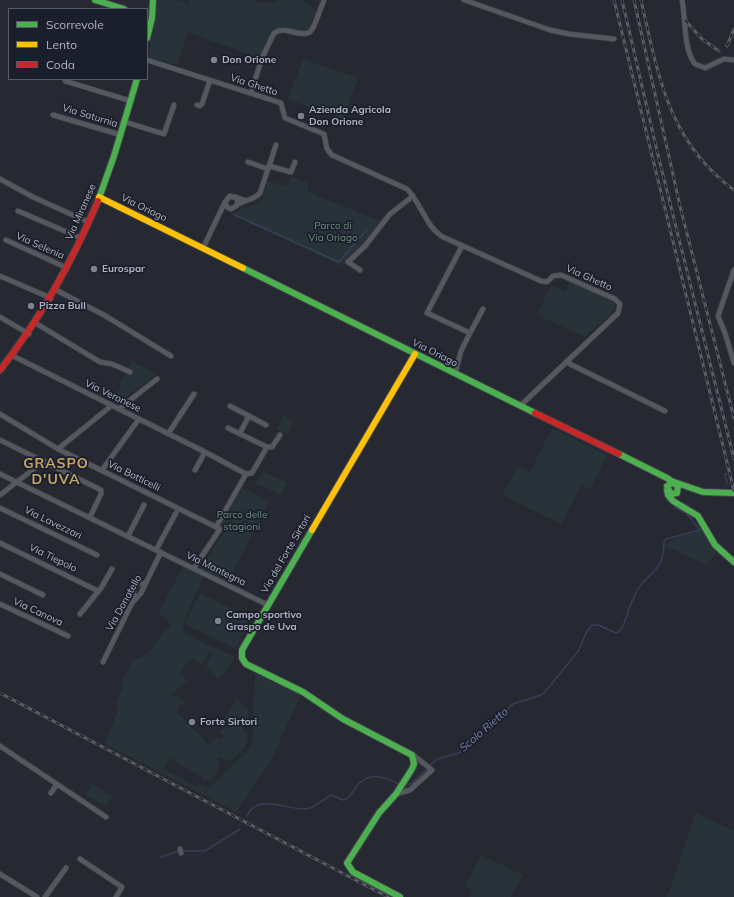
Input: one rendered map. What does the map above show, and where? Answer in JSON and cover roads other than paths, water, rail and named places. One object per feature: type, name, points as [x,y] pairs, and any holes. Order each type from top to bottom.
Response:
[{"type":"street","points":[[95,0],[121,8]]},
{"type":"street","points":[[251,93],[262,58],[274,33],[283,29],[300,33],[310,32],[314,26],[324,0]]},
{"type":"street","points":[[464,0],[550,30],[569,34],[614,39]]},
{"type":"street","points":[[682,0],[689,48],[692,60],[695,64],[705,68],[724,59],[734,60]]},
{"type":"street","points":[[148,28],[152,3]]},
{"type":"street","name":"Via Ghetto","points":[[148,60],[281,103],[285,118],[324,134],[327,149],[332,155],[401,186],[413,196],[435,231],[443,237],[541,281],[547,282],[553,276],[561,275],[615,299],[620,304],[618,313],[520,406]]},
{"type":"street","name":"Via Miranese","points":[[1,367],[13,356],[37,324],[67,268],[99,197],[121,135],[137,80]]},
{"type":"street","points":[[197,105],[200,106],[202,104],[210,80]]},
{"type":"street","points":[[65,81],[131,101]]},
{"type":"street","points":[[125,122],[164,134],[174,105]]},
{"type":"street","name":"Via Saturnia","points":[[53,114],[121,135]]},
{"type":"street","points":[[218,217],[224,210],[237,205],[244,200],[259,195],[276,146]]},
{"type":"street","points":[[248,162],[291,172],[295,162]]},
{"type":"street","points":[[0,179],[32,196],[88,222]]},
{"type":"street","points":[[202,248],[225,202],[230,196],[244,200]]},
{"type":"street","points":[[360,270],[348,262],[365,246],[390,214],[413,196]]},
{"type":"street","name":"Via Oriago","points":[[99,197],[686,488],[710,493],[733,493]]},
{"type":"street","points":[[236,197],[237,205]]},
{"type":"street","points":[[225,202],[227,207],[231,208]]},
{"type":"street","points":[[18,211],[81,238]]},
{"type":"street","name":"Via Selenia","points":[[6,240],[67,268]]},
{"type":"street","points":[[462,246],[427,313],[470,334]]},
{"type":"street","points":[[734,270],[718,316],[734,363]]},
{"type":"street","points":[[0,276],[51,298]]},
{"type":"street","points":[[56,290],[104,315],[171,356]]},
{"type":"street","points":[[455,374],[461,351],[483,309]]},
{"type":"street","points":[[0,317],[29,334]]},
{"type":"street","points":[[37,324],[100,362],[112,364],[130,372]]},
{"type":"street","name":"Via del Forte Sirtori","points":[[396,794],[410,790],[429,768],[410,753],[343,719],[303,692],[245,663],[242,658],[242,650],[415,354]]},
{"type":"street","name":"Via Veronese","points":[[13,356],[246,474]]},
{"type":"street","points":[[566,362],[665,411]]},
{"type":"street","points":[[119,409],[157,378]]},
{"type":"street","points":[[168,434],[194,394]]},
{"type":"street","points":[[58,450],[111,406]]},
{"type":"street","points":[[230,406],[266,425]]},
{"type":"street","name":"Via Botticelli","points":[[0,414],[58,450],[102,470],[216,527]]},
{"type":"street","points":[[240,433],[249,416]]},
{"type":"street","points":[[102,470],[139,419]]},
{"type":"street","points":[[228,428],[266,447],[272,447],[280,435]]},
{"type":"street","points":[[0,440],[101,490],[101,494],[90,517]]},
{"type":"street","points":[[194,568],[220,529],[216,527],[246,474],[252,472],[266,447]]},
{"type":"street","points":[[195,470],[205,452]]},
{"type":"street","points":[[0,495],[44,461]]},
{"type":"street","name":"Via Mantegna","points":[[0,474],[268,604]]},
{"type":"street","name":"Via Oriago","points":[[659,475],[671,494],[686,488]]},
{"type":"street","points":[[681,504],[678,498],[678,490],[675,482],[667,488],[668,498],[681,504],[704,522],[715,545],[734,562]]},
{"type":"street","points":[[128,536],[144,505]]},
{"type":"street","name":"Via Lavezzari","points":[[0,508],[97,555]]},
{"type":"street","points":[[159,551],[176,512]]},
{"type":"street","name":"Via Tiepolo","points":[[0,542],[98,590]]},
{"type":"street","name":"Via Donatello","points":[[103,662],[132,603],[145,584],[159,551]]},
{"type":"street","points":[[80,614],[112,569]]},
{"type":"street","points":[[0,574],[43,595]]},
{"type":"street","points":[[136,598],[133,593],[134,588],[139,583],[145,584]]},
{"type":"street","name":"Via Canova","points":[[0,604],[68,636]]},
{"type":"street","points":[[0,746],[106,817]]},
{"type":"street","name":"Via del Forte Sirtori","points":[[400,897],[353,872],[347,863],[349,857],[379,813],[396,794],[414,764],[410,753]]},
{"type":"street","points":[[51,793],[57,784]]},
{"type":"street","points":[[80,859],[122,887],[116,897]]},
{"type":"street","points":[[45,897],[66,868]]},
{"type":"street","points":[[0,874],[37,897]]},
{"type":"waterway","points":[[235,215],[339,262],[367,229]]},
{"type":"waterway","name":"Scolo Rietto","points":[[727,474],[725,474],[727,483]]},
{"type":"waterway","name":"Scolo Rietto","points":[[407,784],[411,784],[437,759],[459,753],[513,704],[541,695],[545,692],[579,650],[586,633],[592,625],[598,625],[616,633],[620,631],[640,586],[658,567],[661,561],[664,542],[666,539],[700,530],[686,513],[674,507]]},
{"type":"waterway","name":"Scolo Rietto","points":[[247,816],[252,808],[259,805],[276,804],[303,809],[313,807],[331,795],[343,800],[349,797],[356,787],[366,778],[376,776],[382,777],[399,784]]},
{"type":"waterway","name":"Scolo Rietto","points":[[182,851],[205,851],[240,829]]},
{"type":"waterway","name":"Scolo Rietto","points":[[161,857],[179,851]]},
{"type":"railway","points":[[614,0],[734,491]]},
{"type":"railway","points":[[622,0],[658,155],[734,459]]},
{"type":"railway","points":[[634,0],[680,206],[734,418]]},
{"type":"railway","points":[[641,0],[660,80],[669,105],[680,128],[694,150],[712,171],[734,190]]},
{"type":"railway","points":[[685,20],[702,39],[719,51]]},
{"type":"railway","points":[[727,46],[734,29]]},
{"type":"railway","points":[[0,693],[388,897]]},
{"type":"place","name":"Don Orione","points":[[214,60]]},
{"type":"place","name":"Azienda Agricola Don Orione","points":[[301,116]]},
{"type":"place","name":"Eurospar","points":[[94,269]]},
{"type":"place","name":"Pizza Bull","points":[[31,306]]},
{"type":"place","name":"Campo sportivo Graspo de Uva","points":[[218,621]]},
{"type":"place","name":"Forte Sirtori","points":[[192,722]]},
{"type":"district","name":"GRASPO D'UVA","points":[[56,472]]},
{"type":"park label","name":"Parco di Via Oriago","points":[[333,232]]},
{"type":"park label","name":"Parco delle stagioni","points":[[242,520]]}]
